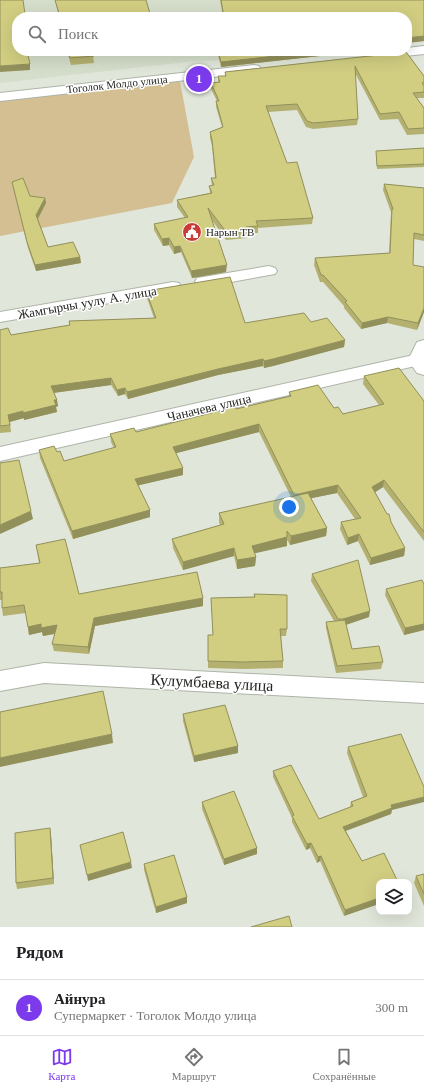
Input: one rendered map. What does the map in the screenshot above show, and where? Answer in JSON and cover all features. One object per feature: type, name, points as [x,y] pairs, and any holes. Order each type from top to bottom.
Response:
[{"type":"street","points":[[412,51],[424,50]]},
{"type":"street","points":[[361,57],[370,56]]},
{"type":"street","name":"Тоголок Молдо улица","points":[[0,97],[267,68]]},
{"type":"street","name":"Жамгырчы уулу А. улица","points":[[0,317],[269,271]]},
{"type":"street","name":"Чаначева улица","points":[[0,454],[422,358]]},
{"type":"street","name":"Кулумбаева улица","points":[[0,681],[44,673],[424,693]]},
{"type":"shaded area","points":[[0,0],[364,0],[379,12],[12,12],[12,56],[293,56],[196,61],[0,83]]},
{"type":"shaded area","points":[[180,81],[194,157],[172,203],[0,236],[0,101]]},
{"type":"building","points":[[0,0],[23,0],[25,12],[12,12],[12,56],[28,56],[30,64],[0,66]]},
{"type":"building","points":[[55,0],[146,0],[150,12],[59,12]]},
{"type":"building","points":[[221,0],[424,0],[424,36],[412,37],[412,12],[223,12]]},
{"type":"building","points":[[69,56],[94,56],[70,58]]},
{"type":"building","points":[[219,56],[276,56],[221,62]]},
{"type":"building","points":[[370,56],[409,56],[424,76],[424,82],[422,83],[424,86],[424,92],[413,93],[424,108],[424,128],[408,129],[399,112],[380,114],[355,66],[358,119],[313,123],[307,121],[297,104],[266,106],[287,163],[297,162],[313,218],[256,221],[258,226],[246,227],[247,232],[227,233],[208,208],[227,265],[191,271],[180,246],[174,247],[169,238],[162,239],[154,224],[188,217],[177,200],[212,193],[209,186],[214,185],[211,178],[216,178],[210,132],[223,127],[216,101],[219,101],[211,83],[220,82],[218,76],[226,76],[225,72]]},
{"type":"building","points":[[424,148],[424,164],[377,166],[376,151]]},
{"type":"building","points":[[23,178],[30,196],[45,198],[36,215],[48,247],[73,242],[80,257],[35,265],[27,242],[12,182]]},
{"type":"building","points":[[384,184],[424,188],[424,235],[414,233],[413,265],[424,267],[424,308],[418,323],[388,317],[362,323],[345,302],[347,301],[323,275],[321,275],[315,258],[390,253],[393,209]]},
{"type":"building","points":[[230,277],[245,323],[304,313],[311,322],[327,318],[345,340],[273,359],[264,361],[263,359],[218,369],[127,392],[125,388],[117,390],[111,378],[51,386],[57,400],[54,400],[56,405],[8,415],[10,425],[0,426],[0,330],[8,328],[11,335],[70,325],[69,321],[156,318],[146,291]]},
{"type":"building","points":[[399,368],[424,401],[424,532],[384,480],[372,487],[387,514],[389,514],[391,522],[405,548],[371,558],[359,534],[348,538],[341,522],[361,518],[338,485],[294,495],[259,424],[173,447],[183,468],[135,479],[150,510],[72,531],[39,450],[54,446],[57,452],[60,451],[64,461],[116,447],[110,434],[134,428],[136,432],[235,407],[236,409],[291,396],[289,392],[318,385],[334,408],[338,407],[343,414],[384,404],[364,376]]},
{"type":"building","points":[[19,460],[31,511],[0,525],[0,463]]},
{"type":"building","points":[[308,493],[327,528],[291,536],[287,531],[287,537],[252,546],[256,557],[237,560],[234,548],[183,562],[172,539],[224,524],[219,513]]},
{"type":"building","points":[[65,539],[79,594],[197,572],[203,598],[94,618],[88,647],[52,644],[57,625],[41,628],[41,624],[28,627],[24,605],[2,608],[0,568],[40,563],[36,545]]},
{"type":"building","points":[[358,560],[370,611],[343,619],[338,619],[312,574]]},
{"type":"building","points":[[422,580],[424,584],[424,624],[405,628],[386,589]]},
{"type":"building","points":[[254,594],[287,595],[287,629],[280,629],[283,661],[208,661],[208,635],[213,635],[211,598],[255,597]]},
{"type":"building","points":[[345,620],[352,649],[379,646],[383,662],[337,666],[326,622]]},
{"type":"building","points":[[103,691],[112,734],[0,758],[0,712]]},
{"type":"building","points":[[225,705],[238,746],[194,756],[183,714]]},
{"type":"building","points":[[401,734],[424,787],[424,797],[391,805],[392,808],[343,827],[362,861],[384,853],[397,879],[376,879],[376,899],[345,910],[321,856],[318,857],[311,843],[307,844],[292,816],[294,815],[273,771],[291,765],[319,819],[353,806],[351,802],[367,796],[348,747]]},
{"type":"building","points":[[234,791],[257,848],[224,859],[202,802]]},
{"type":"building","points":[[50,828],[53,878],[16,883],[15,833]]},
{"type":"building","points":[[123,832],[131,862],[87,875],[80,845]]},
{"type":"building","points":[[174,855],[187,897],[156,907],[144,864]]},
{"type":"building","points":[[424,874],[424,894],[416,876]]},
{"type":"building","points":[[289,916],[292,927],[251,927]]},
{"type":"place","name":"Айнура","points":[[199,79]]},
{"type":"place","name":"Нарын ТВ","points":[[192,232]]}]
